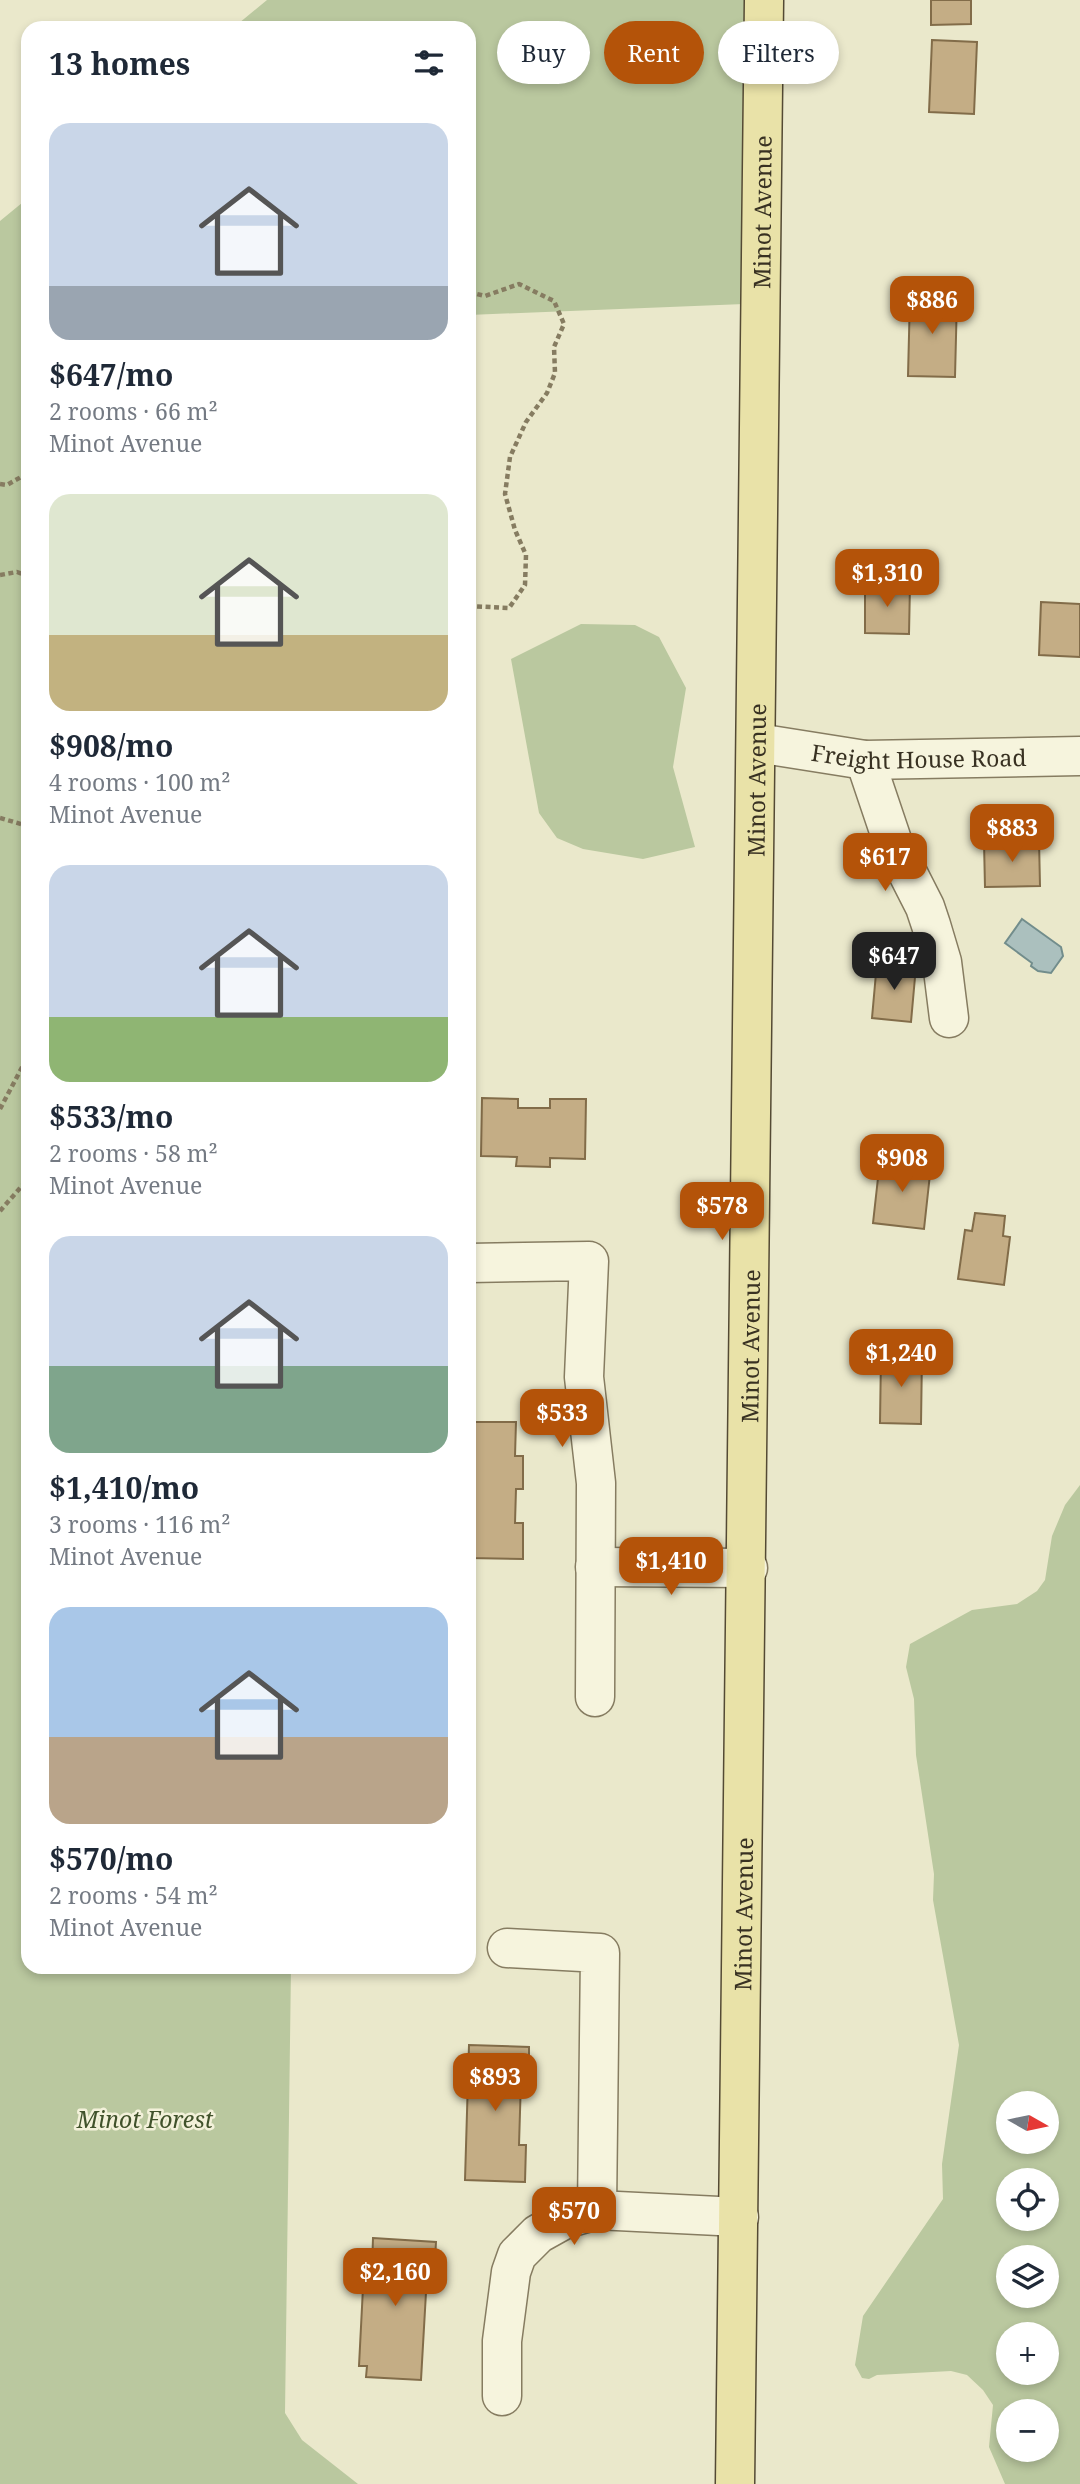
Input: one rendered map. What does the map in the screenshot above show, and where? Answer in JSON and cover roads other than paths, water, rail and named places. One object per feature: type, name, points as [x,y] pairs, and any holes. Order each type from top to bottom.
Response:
[{"type":"main road","name":"Minot Avenue","points":[[735,2484],[748,1569],[764,0]]},
{"type":"street","name":"Freight House Road","points":[[757,743],[865,760],[1080,755]]},
{"type":"street","points":[[865,760],[894,846],[925,907],[931,925],[942,962],[949,1018]]},
{"type":"street","points":[[476,1263],[589,1261],[584,1377],[596,1483],[595,1697]]},
{"type":"street","points":[[595,1567],[748,1569]]},
{"type":"street","points":[[507,1948],[600,1953],[597,2210]]},
{"type":"street","points":[[502,2396],[502,2341],[511,2272],[517,2255],[526,2244],[550,2225],[597,2210],[739,2217]]},
{"type":"park label","name":"Minot Forest","points":[[145,2119]]}]
